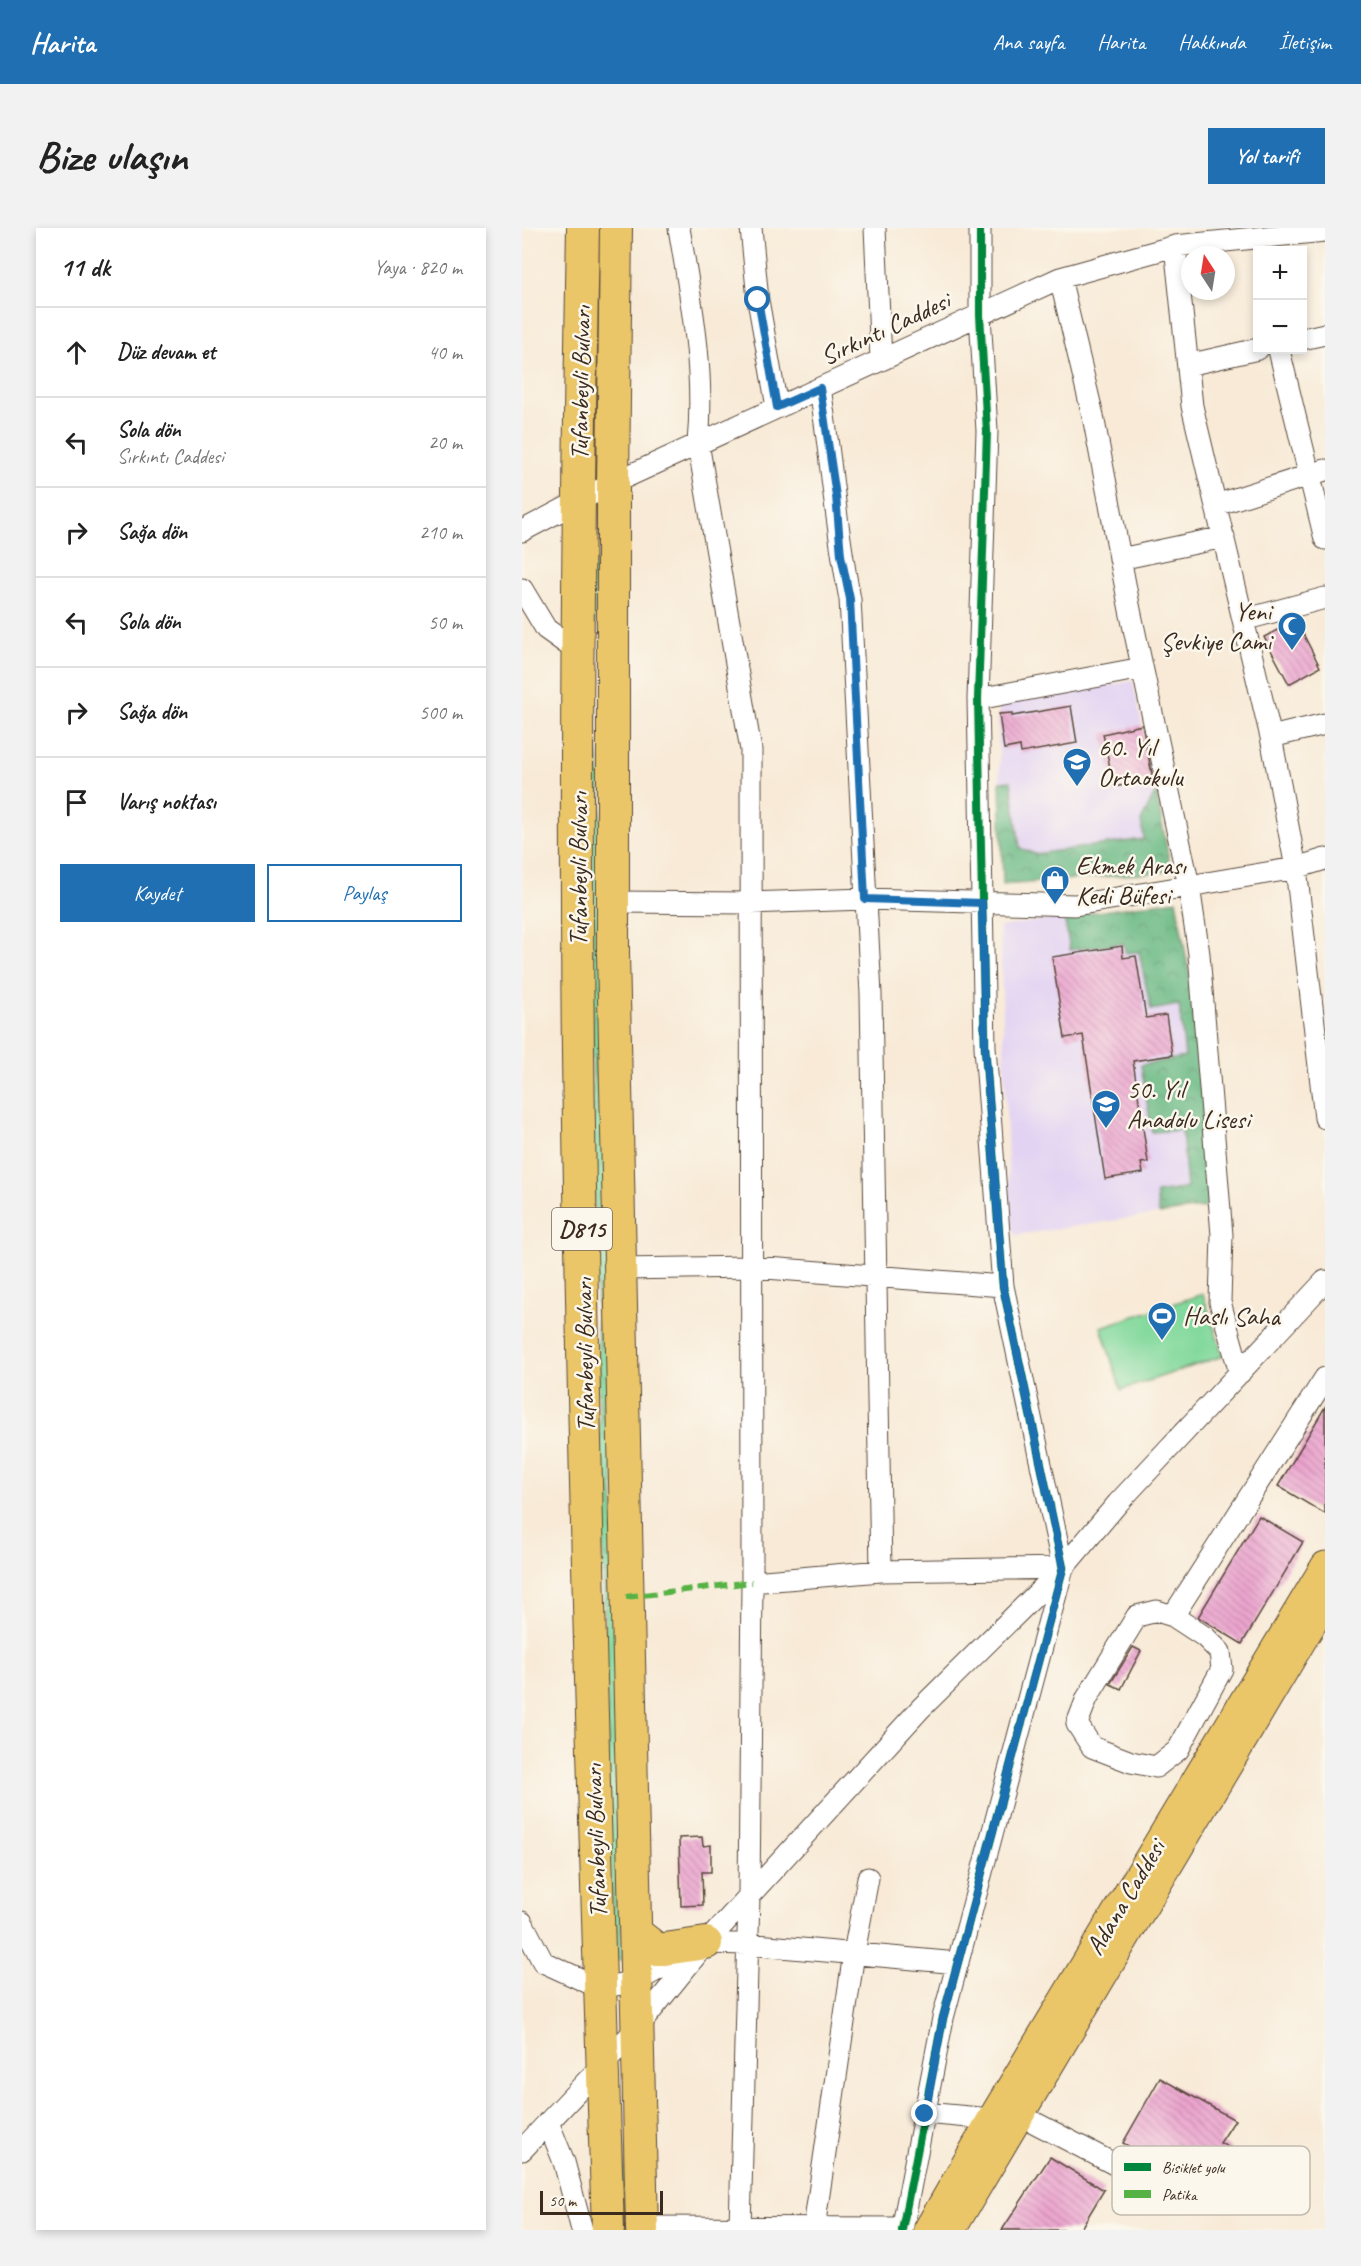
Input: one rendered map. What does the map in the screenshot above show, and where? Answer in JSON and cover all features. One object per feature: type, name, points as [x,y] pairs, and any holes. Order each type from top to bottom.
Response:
[{"type":"highway","name":"Tufanbeyli Bulvarı","points":[[583,228],[577,651],[579,1098],[589,1621],[608,2230]]},
{"type":"highway","name":"Tufanbeyli Bulvarı","points":[[616,228],[613,483],[613,902],[619,1269],[642,2229]]},
{"type":"highway","points":[[636,1933],[658,1950],[706,1943]]},
{"type":"main road","name":"Adana Caddesi","points":[[910,2229],[991,2119],[1325,1565]]},
{"type":"main road","points":[[952,2230],[1325,1603]]},
{"type":"street","points":[[679,228],[698,341],[702,401],[698,443],[751,750],[752,1582],[749,1896],[740,2228]]},
{"type":"street","points":[[752,228],[758,300],[777,407]]},
{"type":"street","points":[[875,228],[881,360]]},
{"type":"street","points":[[642,2229],[910,2229],[925,2114],[943,2018],[1063,1568],[1003,1286],[985,1047],[978,699],[987,431],[980,315],[980,228]]},
{"type":"street","name":"Sırkıntı Caddesi","points":[[522,531],[578,499],[1060,278],[1175,246],[1324,230]]},
{"type":"street","points":[[1175,246],[1192,406],[1271,737],[1296,868],[1325,1118]]},
{"type":"street","points":[[1060,278],[1093,416],[1142,668],[1190,886],[1222,1235],[1220,1302],[1240,1373]]},
{"type":"street","points":[[1307,338],[1325,334]]},
{"type":"street","points":[[1188,365],[1253,350]]},
{"type":"street","points":[[1280,354],[1318,472],[1325,539]]},
{"type":"street","points":[[820,388],[836,496],[841,555],[850,599],[870,994],[881,1570]]},
{"type":"street","points":[[1216,505],[1318,472]]},
{"type":"street","points":[[1120,559],[1224,537]]},
{"type":"street","points":[[522,589],[546,629],[577,651]]},
{"type":"street","points":[[1243,620],[1325,598]]},
{"type":"street","points":[[978,699],[1142,668]]},
{"type":"street","points":[[1271,737],[1325,724]]},
{"type":"street","points":[[613,902],[751,903],[865,899],[1074,905],[1296,868],[1325,859]]},
{"type":"street","points":[[619,1269],[753,1267],[1003,1286]]},
{"type":"street","points":[[522,2150],[638,2027],[706,1943],[921,1708],[1063,1568],[1118,1503],[1325,1281]]},
{"type":"street","points":[[1173,1616],[1325,1378]]},
{"type":"street","points":[[752,1582],[881,1570],[1063,1568]]},
{"type":"street","points":[[1156,1611],[1173,1616],[1205,1637],[1220,1652],[1222,1669],[1178,1750],[1156,1767],[1131,1762],[1092,1747],[1077,1724],[1088,1698],[1137,1616],[1156,1611]]},
{"type":"street","points":[[814,2228],[854,1953],[868,1878]]},
{"type":"street","points":[[522,1922],[543,1962],[600,1989],[637,1981],[706,1943],[746,1944],[958,1963]]},
{"type":"street","points":[[925,2114],[991,2119],[1020,2115],[1112,2163]]},
{"type":"street","points":[[549,2122],[564,2162],[582,2230]]},
{"type":"shaded area","name":"60. Yıl Ortaokulu","points":[[1133,681],[1171,871],[1003,885],[998,717],[1001,701]]},
{"type":"shaded area","name":"50. Yıl Anadolu Lisesi","points":[[1176,900],[1213,1206],[1015,1235],[1010,1223],[1000,927]]},
{"type":"green space","points":[[596,228],[606,228],[599,461],[592,461]]},
{"type":"green space","points":[[590,533],[596,533],[595,735],[600,777],[622,1960],[613,1959],[593,1144]]},
{"type":"green space","points":[[1011,781],[1020,848],[1035,854],[1144,839],[1141,821],[1156,791],[1171,871],[1003,885],[1000,782]]},
{"type":"green space","points":[[1176,900],[1194,1001],[1213,1206],[1159,1214],[1156,1193],[1187,1188],[1182,1130],[1152,1132],[1141,1065],[1185,1057],[1179,1005],[1151,1010],[1139,952],[1126,953],[1123,943],[1070,950],[1064,917]]},
{"type":"green space","name":"Haslı Saha","points":[[1203,1294],[1223,1356],[1121,1390],[1101,1327]]},
{"type":"green space","points":[[615,2097],[622,2097],[627,2230],[624,2230]]},
{"type":"building","name":"Yeni Şevkiye Cami","points":[[1296,620],[1320,667],[1289,684],[1264,637]]},
{"type":"building","points":[[1071,706],[1077,743],[1021,753],[1020,746],[1004,749],[999,714],[1012,713],[1012,716]]},
{"type":"building","points":[[1142,725],[1153,779],[1114,787],[1103,734]]},
{"type":"building","points":[[1122,946],[1123,958],[1136,956],[1146,1018],[1166,1015],[1172,1055],[1133,1061],[1148,1162],[1141,1163],[1143,1173],[1105,1179],[1083,1035],[1065,1038],[1052,957]]},
{"type":"building","points":[[1325,1407],[1325,1514],[1278,1486]]},
{"type":"building","points":[[1259,1516],[1303,1542],[1242,1644],[1198,1617]]},
{"type":"building","points":[[1133,1647],[1141,1651],[1121,1689],[1110,1684]]},
{"type":"building","points":[[702,1837],[703,1846],[711,1845],[711,1872],[702,1872],[703,1905],[681,1906],[679,1838]]},
{"type":"building","points":[[1160,2078],[1235,2120],[1220,2143],[1226,2146],[1128,2146],[1123,2143]]},
{"type":"building","points":[[1050,2157],[1104,2190],[1080,2230],[1002,2230]]},
{"type":"marked path","points":[[626,1597],[752,1582]]},
{"type":"cycle path","points":[[902,2230],[943,2018],[1063,1568],[1003,1286],[985,1047],[978,699],[987,431],[980,315],[980,228]]},
{"type":"place","name":"Yeni Şevkiye Cami","points":[[1292,652]]},
{"type":"place","name":"60. Yıl Ortaokulu","points":[[1077,788]]},
{"type":"place","name":"Ekmek Arası Kedi Büfesi","points":[[1055,906]]},
{"type":"place","name":"50. Yıl Anadolu Lisesi","points":[[1106,1130]]},
{"type":"place","name":"Haslı Saha","points":[[1162,1342]]},
{"type":"route","points":[[758,300],[777,407],[820,388],[836,496],[841,555],[850,599],[865,899],[982,903],[985,1047],[1003,1286],[1063,1568],[943,2018],[925,2114]]}]
